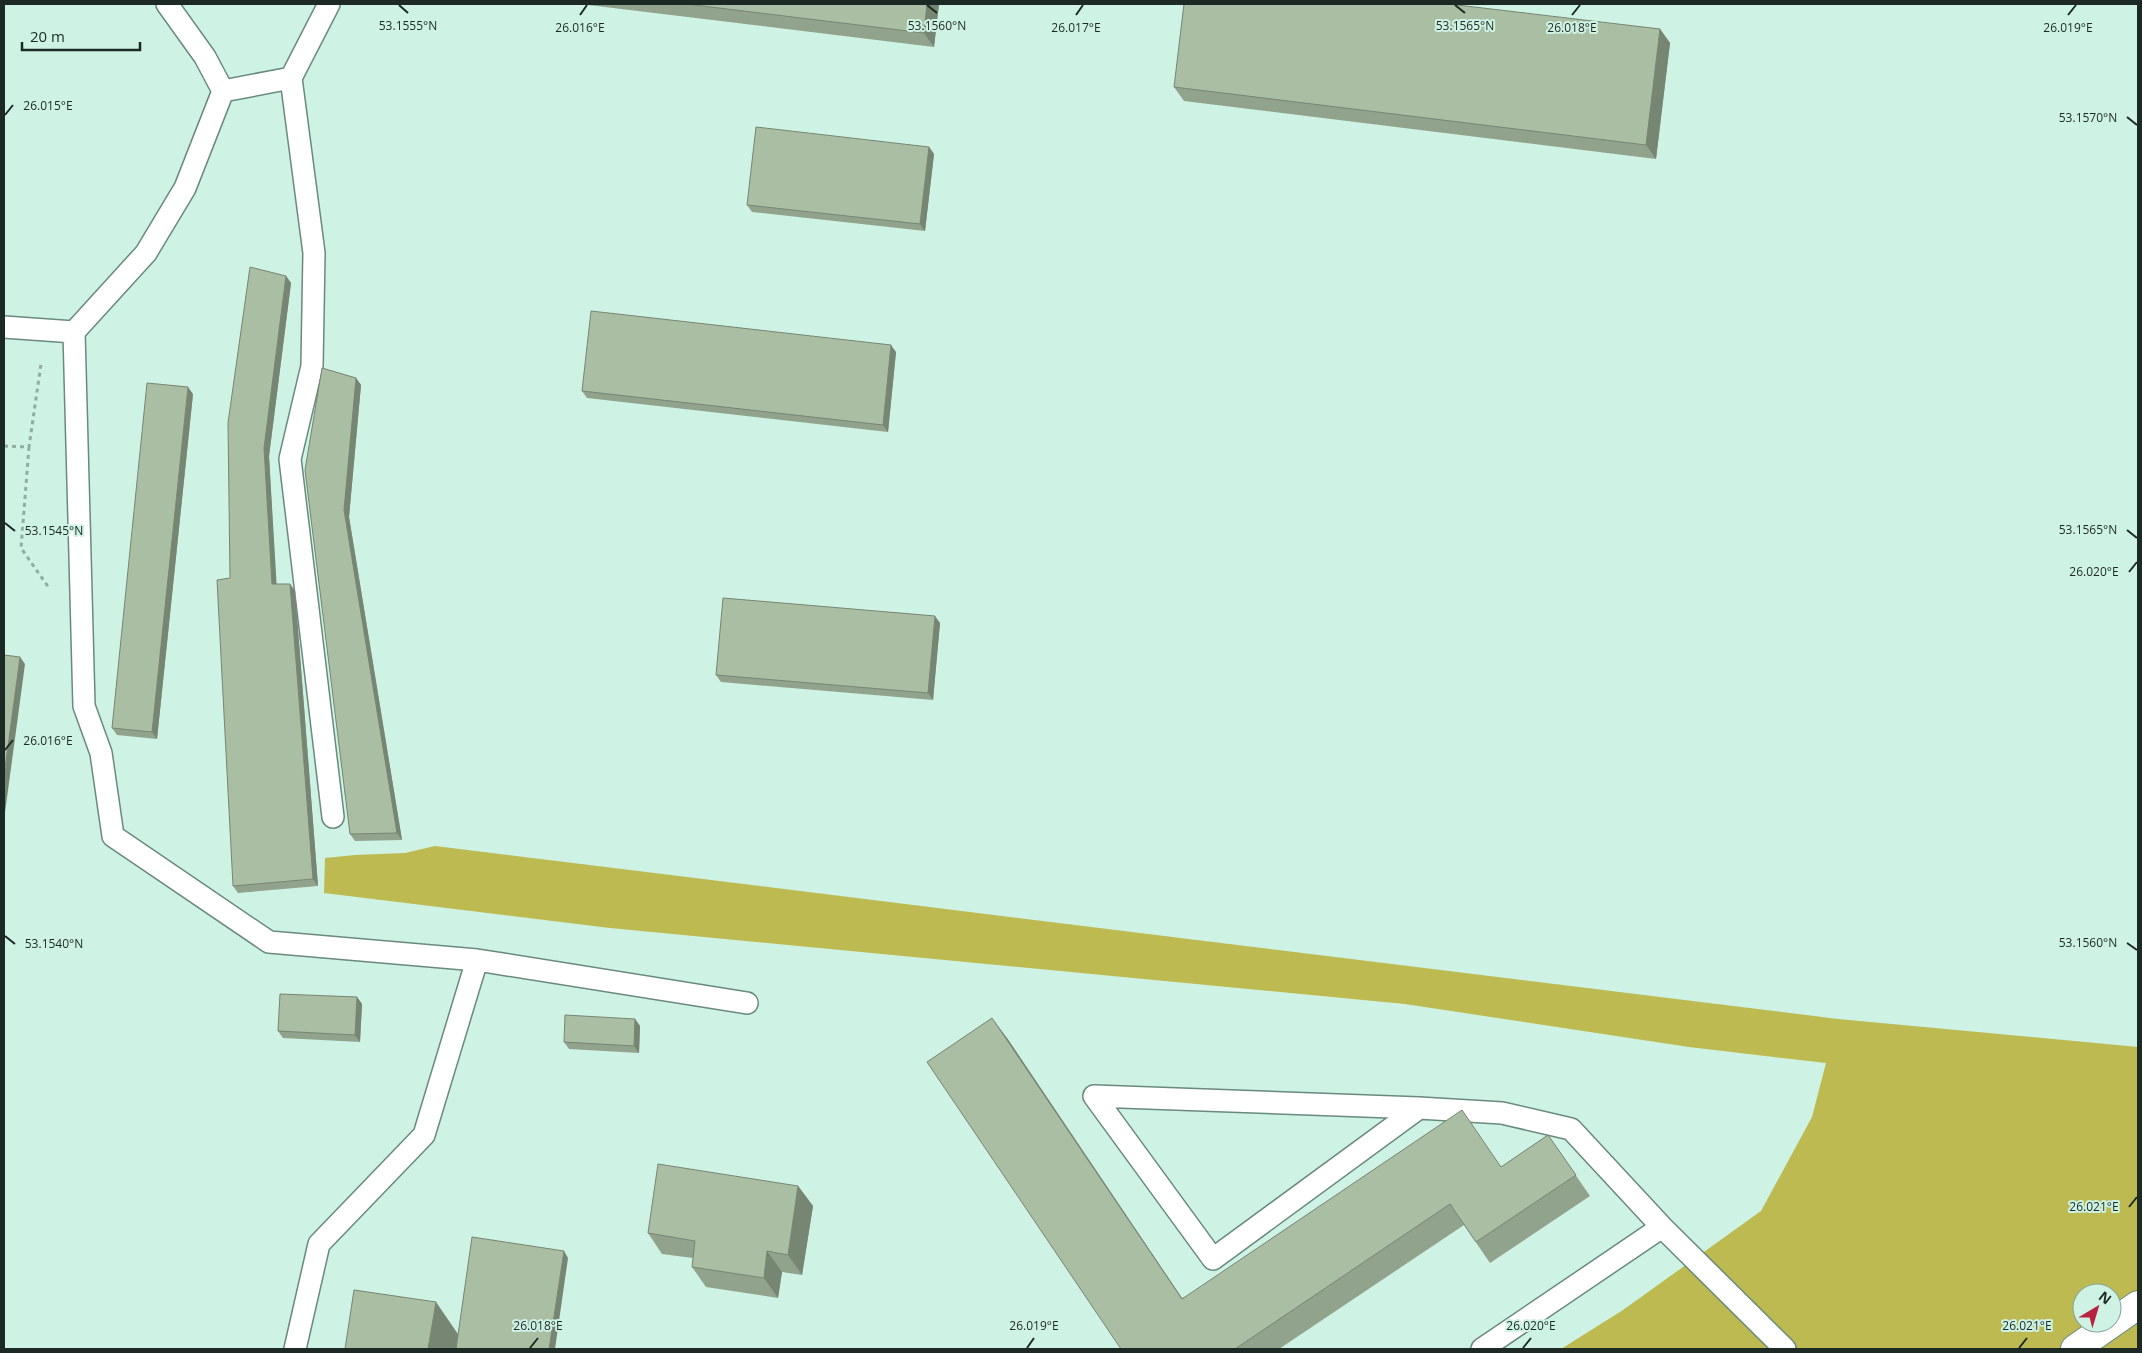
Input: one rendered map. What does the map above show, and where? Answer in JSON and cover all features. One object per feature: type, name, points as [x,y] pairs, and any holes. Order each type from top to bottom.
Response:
[{"type":"main road","points":[[2075,1349],[2138,1305]]},
{"type":"lane","points":[[168,4],[205,56],[223,91],[186,188],[146,253],[74,332],[84,706],[101,753],[114,836],[269,942],[477,960],[747,1003]]},
{"type":"lane","points":[[329,4],[291,78],[314,253],[312,366],[290,459],[332,817]]},
{"type":"lane","points":[[223,91],[291,78]]},
{"type":"lane","points":[[4,327],[74,332]]},
{"type":"lane","points":[[295,1349],[319,1244],[424,1135],[477,960]]},
{"type":"lane","points":[[1419,1108],[1213,1259],[1094,1096],[1419,1108],[1502,1113],[1571,1129],[1662,1227],[1785,1349]]},
{"type":"lane","points":[[1482,1349],[1662,1227]]},
{"type":"path","points":[[21,548],[29,448],[42,357]]},
{"type":"path","points":[[4,446],[29,448]]},
{"type":"shaded area","points":[[435,846],[1838,1019],[2138,1047],[2138,1349],[1561,1349],[1623,1310],[1761,1211],[1812,1117],[1826,1063],[1689,1047],[1405,1004],[610,928],[324,893],[325,858],[405,853]]},
{"type":"building","points":[[686,4],[927,4],[924,33]]},
{"type":"building","points":[[1184,4],[1449,4],[1660,29],[1646,145],[1174,87]]},
{"type":"building","points":[[756,127],[929,147],[920,224],[747,205]]},
{"type":"building","points":[[250,267],[286,276],[264,448],[272,584],[290,584],[313,879],[233,886],[217,580],[230,578],[228,423]]},
{"type":"building","points":[[591,311],[891,345],[883,425],[582,391]]},
{"type":"building","points":[[322,368],[356,378],[344,510],[397,833],[350,834],[305,470]]},
{"type":"building","points":[[147,383],[188,387],[152,732],[112,728]]},
{"type":"building","points":[[723,598],[935,616],[928,693],[716,675]]},
{"type":"building","points":[[4,655],[20,657],[4,776]]},
{"type":"building","points":[[280,994],[357,997],[355,1035],[278,1031]]},
{"type":"building","points":[[565,1015],[635,1019],[634,1046],[564,1042]]},
{"type":"building","points":[[992,1018],[1182,1299],[1462,1110],[1501,1167],[1548,1135],[1576,1175],[1476,1242],[1450,1204],[1235,1349],[1121,1349],[927,1062]]},
{"type":"building","points":[[658,1164],[798,1186],[788,1255],[767,1251],[764,1278],[692,1267],[695,1241],[648,1233]]},
{"type":"building","points":[[472,1237],[564,1251],[549,1349],[456,1349]]},
{"type":"building","points":[[354,1290],[436,1302],[428,1349],[345,1349]]}]
